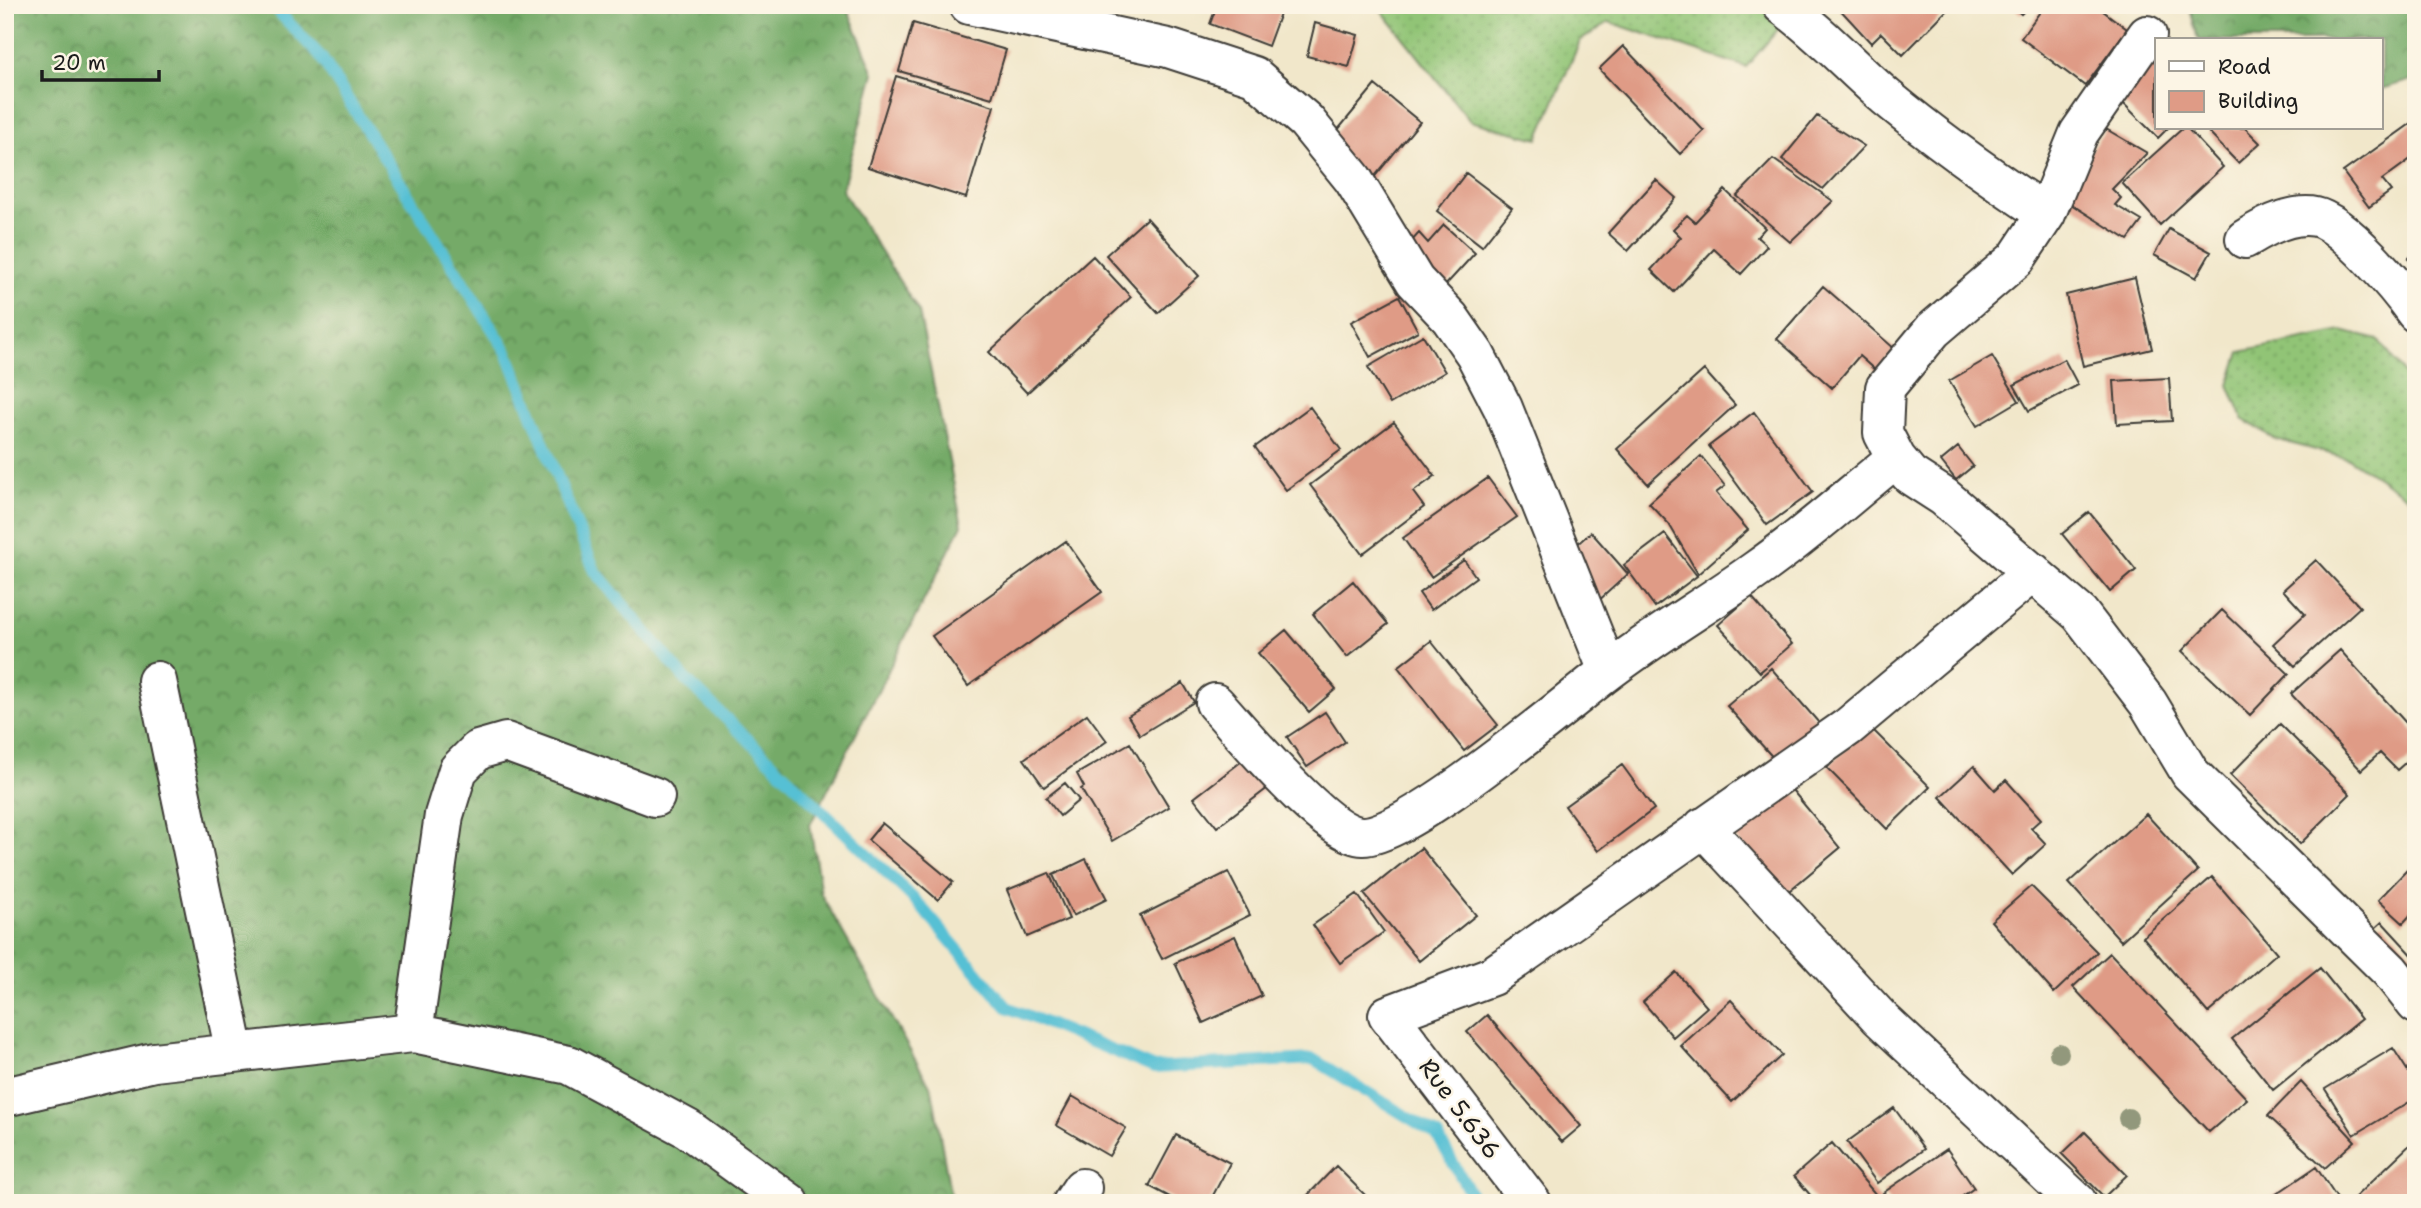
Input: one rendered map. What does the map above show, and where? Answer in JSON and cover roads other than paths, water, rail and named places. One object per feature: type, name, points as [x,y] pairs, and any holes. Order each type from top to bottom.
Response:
[{"type":"street","points":[[969,5],[1168,48],[1254,76],[1306,121],[1353,179],[1415,281],[1450,318],[1475,354],[1503,408],[1608,671]]},
{"type":"street","points":[[1782,5],[1806,22],[1884,94],[1960,157],[2046,214]]},
{"type":"street","points":[[2147,35],[2079,133],[2046,214],[2016,259],[1933,330],[1885,388],[1883,433],[1896,458],[1910,475],[1944,497],[2080,614],[2148,703],[2190,773],[2390,971],[2416,1004]]},
{"type":"street","points":[[2245,239],[2266,226],[2302,217],[2317,217],[2339,229],[2416,313]]},
{"type":"street","points":[[1215,703],[1307,801],[1337,826],[1362,836],[1400,825],[1545,723],[1608,671],[1759,568],[1896,458]]},
{"type":"street","points":[[2033,572],[1848,727],[1703,827],[1881,1018],[2077,1202]]},
{"type":"street","points":[[157,681],[235,1054]]},
{"type":"street","points":[[412,1033],[444,815],[458,770],[478,750],[506,742],[655,797]]},
{"type":"street","name":"Rue 5.636","points":[[1532,1203],[1388,1014],[1492,976],[1703,827]]},
{"type":"street","points":[[5,1097],[154,1062],[412,1033],[569,1065],[688,1129],[790,1203]]},
{"type":"waterway","points":[[272,5],[321,57],[507,352],[595,571],[686,680],[917,902],[1007,1007],[1154,1068],[1313,1059],[1437,1135],[1476,1203]]}]
